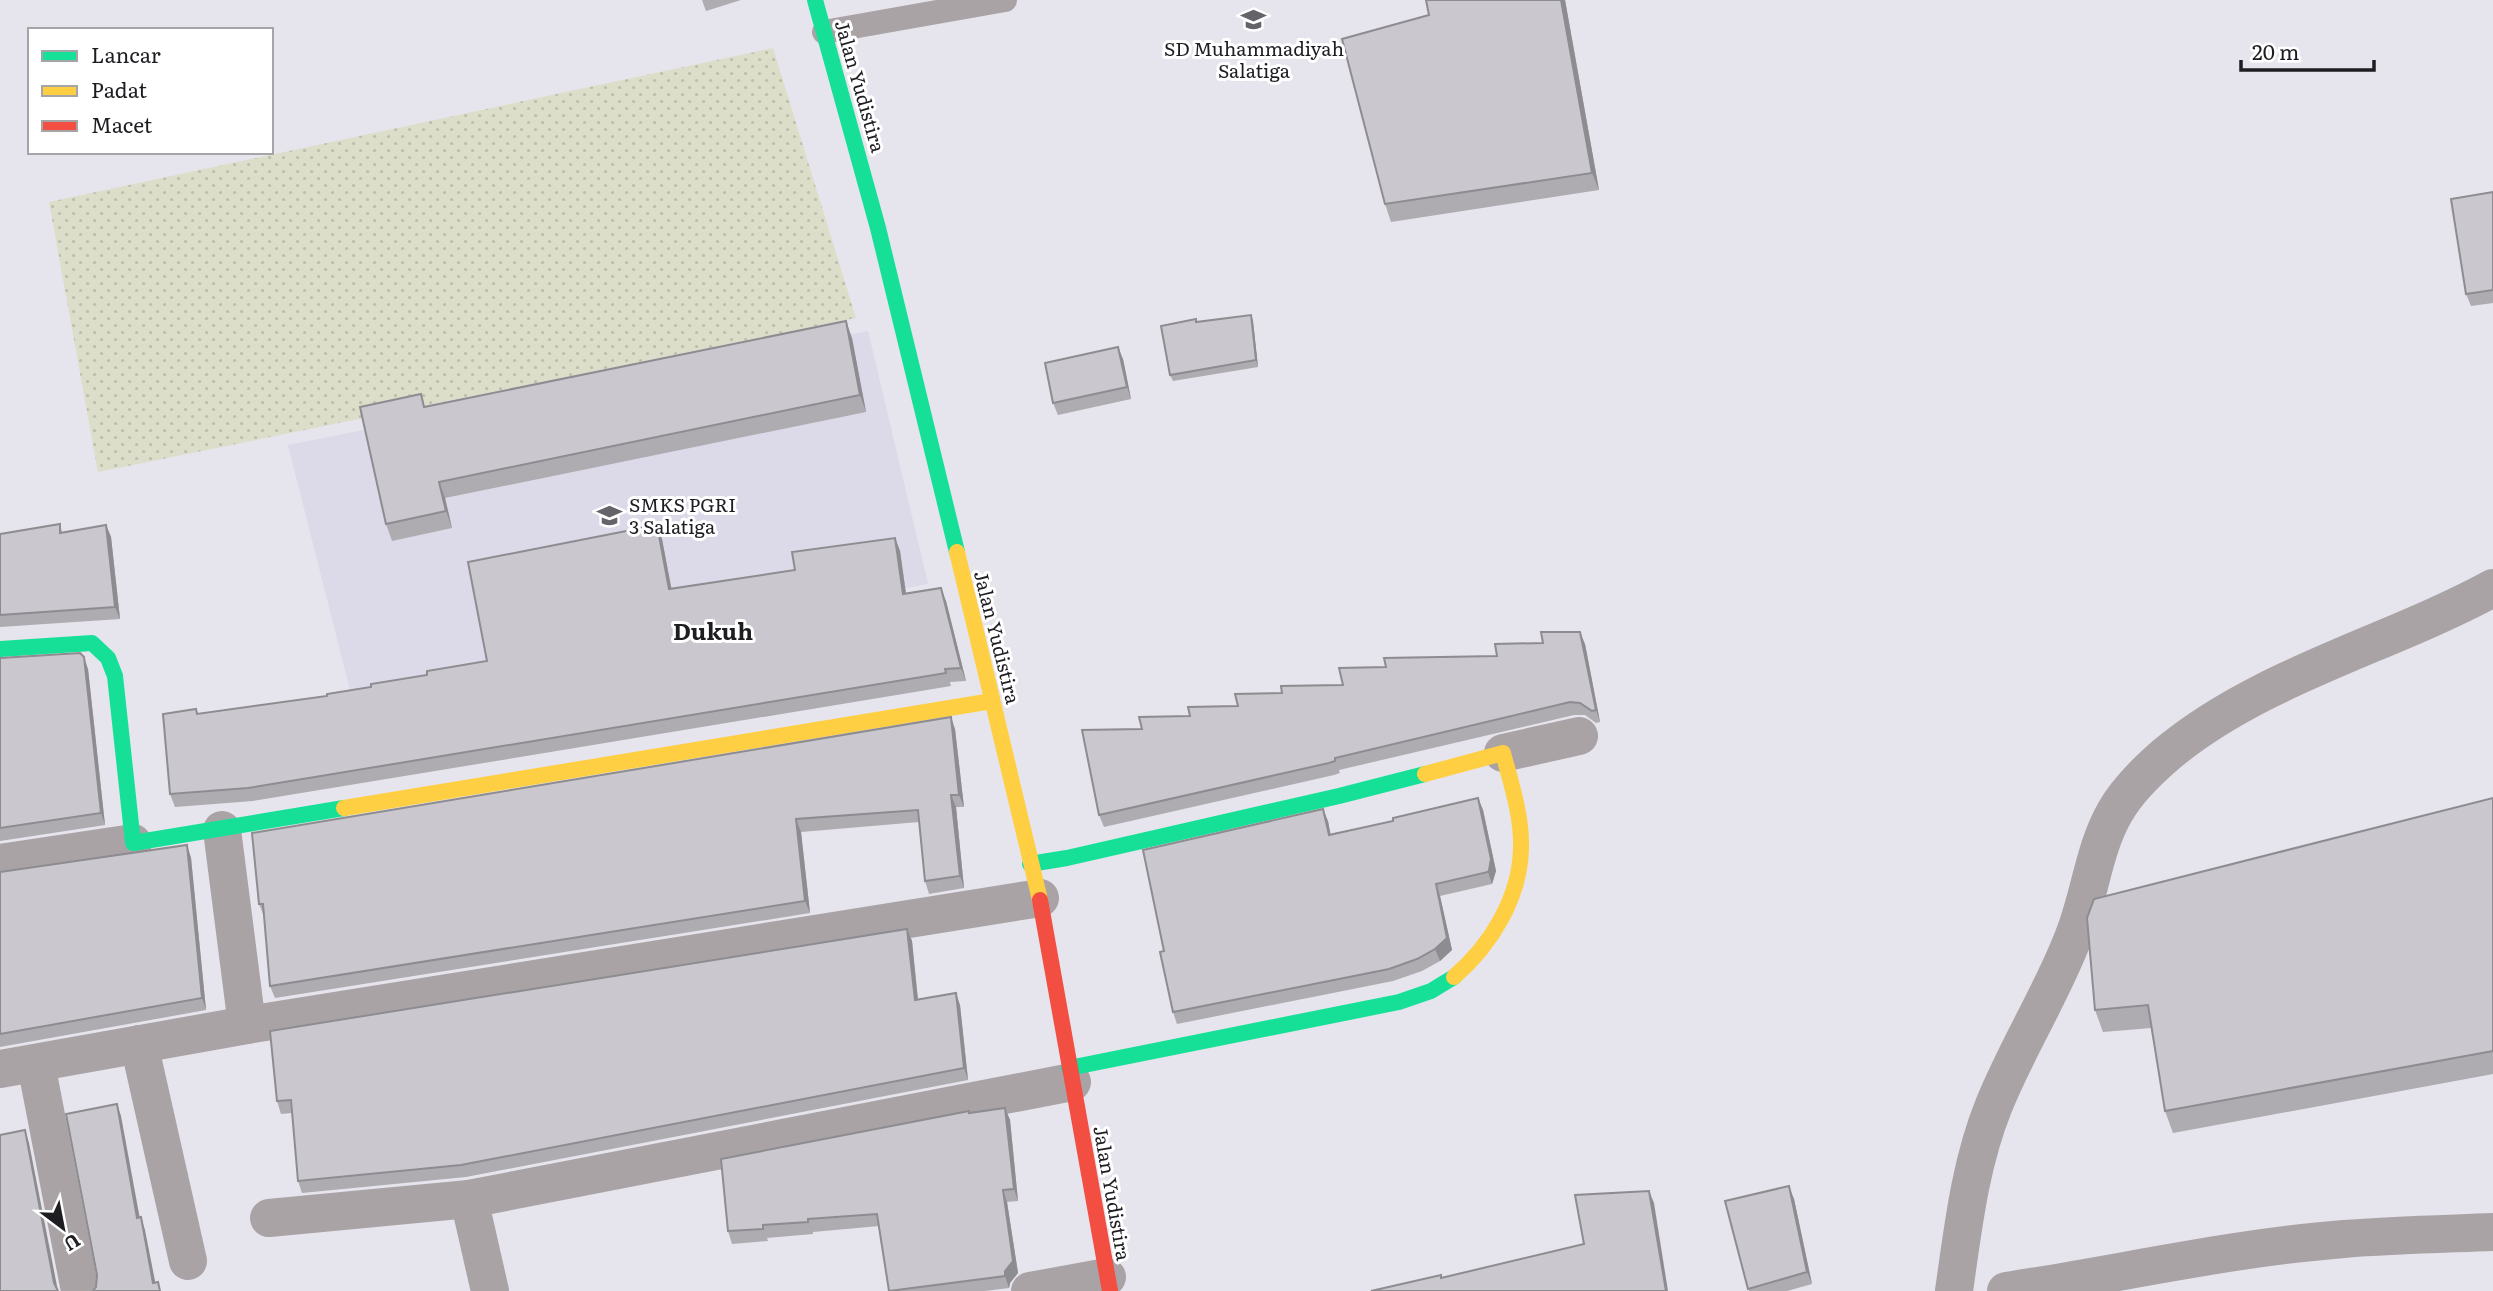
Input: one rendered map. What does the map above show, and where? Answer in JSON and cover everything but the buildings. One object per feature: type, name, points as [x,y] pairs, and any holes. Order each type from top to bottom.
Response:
[{"type":"street","name":"Jalan Yudistira","points":[[815,0],[878,228],[1024,829],[1108,1284]]},
{"type":"street","points":[[1954,1291],[1978,1151],[1993,1107],[2075,935],[2097,857],[2114,814],[2131,789],[2188,739],[2260,694],[2456,608],[2493,588]]},
{"type":"street","points":[[0,649],[92,643],[108,658],[115,676],[133,843]]},
{"type":"street","points":[[0,863],[222,830],[992,701]]},
{"type":"street","points":[[79,1291],[18,1066],[1035,881],[1067,858],[1339,796],[1579,736]]},
{"type":"street","points":[[269,1219],[468,1199],[1071,1075],[1399,1002],[1436,989],[1464,969],[1485,948],[1510,905],[1521,849],[1517,810],[1503,753]]},
{"type":"street","points":[[222,830],[247,1025]]},
{"type":"street","points":[[139,1044],[188,1261]]},
{"type":"street","points":[[468,1199],[490,1291]]},
{"type":"street","points":[[2006,1291],[2079,1286],[2182,1260],[2343,1239],[2493,1232]]},
{"type":"street","points":[[1030,1291],[1108,1284]]},
{"type":"lane","points":[[824,32],[1005,0]]},
{"type":"shaded area","name":"SMKS PGRI 3 Salatiga","points":[[868,331],[928,584],[350,690],[288,445]]},
{"type":"green space","points":[[773,48],[856,318],[98,472],[49,202]]},
{"type":"traffic: fast","points":[[815,0],[878,228],[957,552]]},
{"type":"traffic: fast","points":[[0,649],[92,643],[108,658],[115,676],[133,843],[344,808]]},
{"type":"traffic: fast","points":[[1030,864],[1067,858],[1425,774]]},
{"type":"traffic: fast","points":[[1069,1068],[1399,1002],[1431,991],[1454,977]]},
{"type":"traffic: slow","points":[[957,552],[1040,900]]},
{"type":"traffic: slow","points":[[344,808],[992,701]]},
{"type":"traffic: slow","points":[[1425,774],[1503,753],[1520,824],[1519,867],[1509,902],[1491,935],[1454,977]]},
{"type":"traffic: jam","points":[[1040,900],[1110,1291]]},
{"type":"place","name":"SD Muhammadiyah Salatiga","points":[[1254,20]]},
{"type":"place","name":"SMKS PGRI 3 Salatiga","points":[[609,515]]},
{"type":"district","name":"Dukuh","points":[[713,630]]}]
